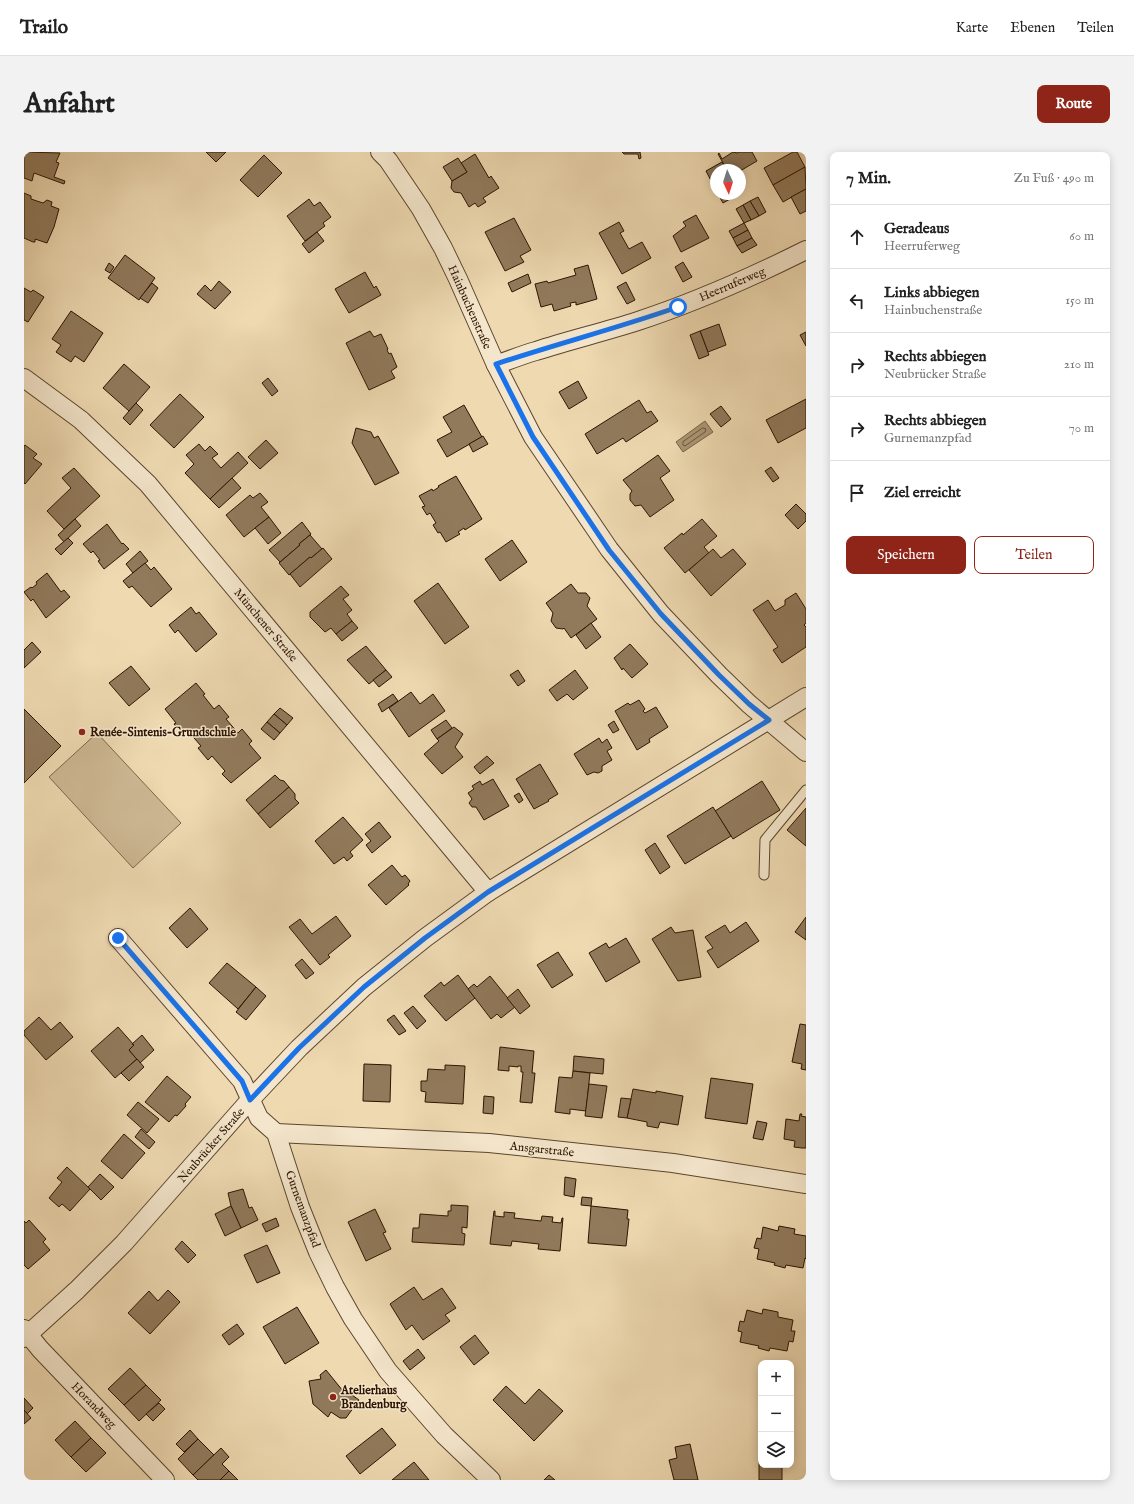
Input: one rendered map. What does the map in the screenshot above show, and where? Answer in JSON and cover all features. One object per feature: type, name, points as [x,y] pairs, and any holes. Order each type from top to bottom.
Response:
[{"type":"street","name":"Hainbuchenstraße","points":[[380,152],[388,160],[421,209],[443,248],[496,364],[533,437],[609,550],[661,614],[719,675],[749,704],[806,752]]},
{"type":"street","name":"Heerruferweg","points":[[496,364],[632,323],[678,307],[759,274],[806,250]]},
{"type":"street","name":"Münchener Straße","points":[[24,378],[81,420],[148,484],[488,892]]},
{"type":"street","name":"Neubrücker Straße","points":[[26,1334],[77,1290],[124,1243],[250,1100],[299,1048],[364,987],[425,938],[488,892],[806,697]]},
{"type":"street","points":[[118,938],[242,1081],[259,1118],[276,1133]]},
{"type":"street","name":"Ansgarstraße","points":[[276,1133],[489,1143],[673,1163],[806,1184]]},
{"type":"street","name":"Gurnemanzpfad","points":[[276,1133],[300,1207],[318,1252],[353,1320],[388,1371],[412,1399],[444,1436],[491,1480]]},
{"type":"street","name":"Horandweg","points":[[26,1334],[166,1480]]},
{"type":"lane","points":[[764,875],[765,840],[806,790]]},
{"type":"shaded area","points":[[97,733],[181,823],[133,868],[49,777]]},
{"type":"water","points":[[705,421],[713,432],[683,452],[676,442]]},
{"type":"building","points":[[24,152],[60,153],[56,162],[59,163],[54,177],[65,181],[64,184],[34,173],[32,181],[24,178]]},
{"type":"building","points":[[206,152],[226,152],[216,162]]},
{"type":"building","points":[[622,152],[640,152],[641,158],[639,159],[638,154],[624,154]]},
{"type":"building","points":[[733,152],[752,152],[757,161],[746,167],[746,164],[724,164],[718,154],[719,153],[722,159]]},
{"type":"building","points":[[793,152],[797,152],[805,167],[773,185],[764,168]]},
{"type":"building","points":[[475,154],[489,178],[491,176],[499,188],[483,198],[486,202],[478,207],[475,203],[469,207],[461,193],[454,192],[451,188],[452,181],[467,172],[461,163]]},
{"type":"building","points":[[264,155],[282,173],[258,197],[240,180]]},
{"type":"building","points":[[458,158],[467,172],[452,181],[443,167]]},
{"type":"building","points":[[805,167],[806,189],[783,202],[773,185]]},
{"type":"building","points":[[710,169],[710,179],[706,171]]},
{"type":"building","points":[[806,189],[806,211],[800,214],[791,197]]},
{"type":"building","points":[[24,193],[31,196],[31,199],[43,203],[47,200],[52,202],[51,206],[59,209],[54,227],[47,243],[35,239],[35,242],[33,242],[24,238]]},
{"type":"building","points":[[758,197],[766,212],[759,216],[750,201]]},
{"type":"building","points":[[309,199],[314,206],[320,202],[331,217],[323,223],[325,226],[305,241],[287,216]]},
{"type":"building","points":[[721,200],[728,200],[723,203]]},
{"type":"building","points":[[750,201],[759,216],[751,220],[743,205]]},
{"type":"building","points":[[743,205],[751,220],[744,223],[736,209]]},
{"type":"building","points":[[696,215],[709,238],[681,252],[673,236],[686,226],[683,222]]},
{"type":"building","points":[[514,218],[531,250],[520,256],[524,262],[505,271],[485,232]]},
{"type":"building","points":[[619,222],[624,231],[620,233],[629,249],[642,242],[651,258],[622,274],[599,233]]},
{"type":"building","points":[[744,223],[748,230],[733,238],[729,231]]},
{"type":"building","points":[[748,230],[752,238],[737,246],[733,238]]},
{"type":"building","points":[[317,232],[324,241],[309,253],[302,244]]},
{"type":"building","points":[[752,238],[757,245],[742,253],[737,246]]},
{"type":"building","points":[[125,255],[155,278],[139,300],[108,278]]},
{"type":"building","points":[[683,262],[692,277],[683,282],[675,267]]},
{"type":"building","points":[[109,263],[114,267],[110,273],[105,270]]},
{"type":"building","points":[[588,265],[597,299],[576,305],[576,302],[570,303],[571,306],[554,311],[552,304],[541,307],[535,284],[547,281],[548,283],[576,275],[574,269]]},
{"type":"building","points":[[365,272],[374,288],[376,286],[381,295],[349,313],[335,289]]},
{"type":"building","points":[[528,274],[531,283],[512,292],[508,283]]},
{"type":"building","points":[[219,281],[231,292],[215,309],[197,294],[205,285],[211,291]]},
{"type":"building","points":[[626,282],[635,300],[627,304],[617,287]]},
{"type":"building","points":[[152,283],[158,288],[148,303],[140,298]]},
{"type":"building","points":[[24,288],[31,292],[33,290],[44,297],[28,322],[24,320]]},
{"type":"building","points":[[71,311],[103,333],[84,362],[75,356],[71,362],[56,352],[61,345],[52,339]]},
{"type":"building","points":[[719,324],[726,345],[708,352],[700,331]]},
{"type":"building","points":[[370,331],[374,337],[381,334],[388,349],[387,350],[389,354],[391,353],[397,367],[391,371],[395,378],[369,390],[346,343]]},
{"type":"building","points":[[700,331],[709,355],[699,359],[690,335]]},
{"type":"building","points":[[806,332],[806,346],[800,335]]},
{"type":"building","points":[[124,364],[150,387],[129,411],[103,388]]},
{"type":"building","points":[[268,378],[278,391],[272,396],[262,383]]},
{"type":"building","points":[[578,381],[587,398],[569,409],[559,392]]},
{"type":"building","points":[[180,394],[204,417],[174,448],[150,425]]},
{"type":"building","points":[[806,399],[806,428],[778,443],[766,420]]},
{"type":"building","points":[[639,400],[647,413],[651,411],[658,421],[626,442],[623,438],[597,454],[585,434]]},
{"type":"building","points":[[136,403],[143,410],[130,425],[123,418]]},
{"type":"building","points":[[464,405],[482,437],[447,457],[437,440],[452,432],[443,417]]},
{"type":"building","points":[[721,406],[731,419],[721,427],[710,414]]},
{"type":"building","points":[[356,428],[371,432],[374,438],[378,436],[399,473],[375,485],[352,443]]},
{"type":"building","points":[[483,436],[488,444],[473,452],[469,444]]},
{"type":"building","points":[[266,440],[278,453],[260,469],[248,457]]},
{"type":"building","points":[[199,444],[205,451],[210,446],[218,454],[212,458],[221,468],[238,452],[248,463],[210,499],[185,473],[194,464],[186,455]]},
{"type":"building","points":[[25,445],[37,454],[33,458],[42,464],[25,484],[24,446]]},
{"type":"building","points":[[658,455],[670,471],[660,478],[674,500],[650,517],[641,505],[635,506],[630,500],[630,494],[632,491],[623,480]]},
{"type":"building","points":[[771,467],[779,478],[773,482],[765,471]]},
{"type":"building","points":[[74,468],[100,496],[64,529],[47,511],[71,488],[62,478]]},
{"type":"building","points":[[456,476],[482,519],[465,530],[464,528],[458,532],[460,534],[446,542],[440,532],[438,533],[433,525],[436,523],[430,513],[427,515],[422,507],[425,506],[419,496],[432,489],[433,491],[439,487],[438,486]]},
{"type":"building","points":[[232,478],[241,488],[219,508],[210,499]]},
{"type":"building","points":[[260,493],[268,502],[261,507],[269,517],[244,537],[226,515],[250,495],[253,498]]},
{"type":"building","points":[[796,504],[806,514],[806,521],[798,529],[785,515]]},
{"type":"building","points":[[269,517],[281,533],[268,544],[255,528]]},
{"type":"building","points":[[75,519],[81,526],[64,542],[58,535]]},
{"type":"building","points":[[702,519],[717,536],[704,547],[709,553],[685,573],[664,548]]},
{"type":"building","points":[[302,522],[311,534],[280,562],[269,550]]},
{"type":"building","points":[[107,524],[122,544],[123,543],[129,549],[104,569],[98,561],[100,560],[93,551],[91,553],[83,544]]},
{"type":"building","points":[[310,535],[322,549],[289,575],[279,563]]},
{"type":"building","points":[[68,538],[73,543],[61,555],[55,549]]},
{"type":"building","points":[[512,540],[527,562],[500,581],[485,559]]},
{"type":"building","points":[[323,548],[332,559],[300,587],[290,574]]},
{"type":"building","points":[[713,549],[721,558],[733,549],[746,564],[711,596],[689,570]]},
{"type":"building","points":[[140,551],[148,561],[133,573],[126,564]]},
{"type":"building","points":[[145,563],[151,570],[154,567],[172,589],[151,607],[132,586],[129,588],[123,581]]},
{"type":"building","points":[[47,573],[61,592],[64,590],[70,597],[46,618],[33,599],[31,601],[24,592],[37,584],[36,582]]},
{"type":"building","points":[[438,583],[469,627],[445,644],[414,601]]},
{"type":"building","points":[[571,584],[578,593],[586,593],[590,598],[587,606],[597,619],[571,638],[564,628],[556,628],[551,621],[553,613],[546,603]]},
{"type":"building","points":[[341,586],[349,595],[343,599],[352,610],[347,614],[352,621],[336,634],[331,628],[325,632],[310,617],[310,612]]},
{"type":"building","points":[[796,593],[806,609],[806,623],[804,625],[806,627],[806,647],[782,663],[773,650],[778,647],[753,610],[768,600],[775,611],[785,605],[785,600]]},
{"type":"building","points":[[191,607],[196,614],[199,612],[217,634],[196,652],[178,630],[175,633],[169,625]]},
{"type":"building","points":[[352,621],[358,628],[342,641],[336,634]]},
{"type":"building","points":[[591,623],[601,637],[586,649],[576,635]]},
{"type":"building","points":[[32,642],[41,652],[24,668],[24,650]]},
{"type":"building","points":[[630,644],[648,664],[632,678],[623,668],[622,670],[614,658]]},
{"type":"building","points":[[366,646],[386,670],[369,684],[347,660]]},
{"type":"building","points":[[131,666],[150,689],[129,706],[109,683]]},
{"type":"building","points":[[386,670],[392,677],[379,687],[373,680]]},
{"type":"building","points":[[518,670],[525,681],[518,686],[510,675]]},
{"type":"building","points":[[575,670],[588,688],[573,700],[567,694],[557,701],[549,690]]},
{"type":"building","points":[[196,683],[214,709],[219,705],[229,717],[226,719],[238,733],[242,729],[252,741],[249,744],[261,758],[231,783],[222,774],[225,771],[212,756],[208,760],[198,748],[201,746],[188,731],[183,735],[165,709]]},
{"type":"building","points":[[411,692],[420,704],[433,694],[445,711],[409,737],[389,708]]},
{"type":"building","points":[[393,694],[398,701],[382,712],[378,704]]},
{"type":"building","points":[[639,700],[645,709],[643,711],[645,713],[656,707],[668,727],[649,739],[650,742],[637,750],[615,711],[628,703],[630,705]]},
{"type":"building","points":[[280,708],[293,718],[287,725],[274,714]]},
{"type":"building","points":[[24,709],[61,746],[24,783]]},
{"type":"building","points":[[274,714],[287,725],[280,733],[267,722]]},
{"type":"building","points":[[446,720],[452,728],[437,739],[431,730]]},
{"type":"building","points":[[614,721],[619,730],[613,733],[608,725]]},
{"type":"building","points":[[267,722],[280,733],[274,740],[261,729]]},
{"type":"building","points":[[454,727],[463,734],[455,747],[463,757],[442,774],[424,754],[439,741],[437,739]]},
{"type":"building","points":[[599,738],[602,743],[607,739],[612,748],[607,751],[612,760],[602,766],[602,771],[587,775],[574,754]]},
{"type":"building","points":[[487,756],[494,763],[480,774],[474,767]]},
{"type":"building","points":[[540,764],[558,794],[534,809],[516,779]]},
{"type":"building","points":[[275,775],[280,780],[284,781],[289,787],[258,814],[246,800]]},
{"type":"building","points":[[493,779],[509,806],[484,820],[476,807],[472,807],[469,803],[472,799],[468,793],[474,789],[472,786],[480,781],[482,785]]},
{"type":"building","points":[[762,781],[780,810],[733,839],[715,811]]},
{"type":"building","points":[[289,787],[295,794],[295,799],[299,803],[270,828],[258,814]]},
{"type":"building","points":[[519,793],[523,800],[519,803],[514,796]]},
{"type":"building","points":[[713,807],[731,836],[685,864],[667,836]]},
{"type":"building","points":[[806,808],[806,846],[787,830]]},
{"type":"building","points":[[343,817],[363,840],[350,852],[353,856],[347,861],[344,857],[334,864],[315,841]]},
{"type":"building","points":[[379,822],[391,837],[372,853],[366,845],[371,841],[365,834]]},
{"type":"building","points":[[655,843],[670,867],[660,874],[645,850]]},
{"type":"building","points":[[392,865],[402,877],[405,875],[410,881],[408,884],[409,885],[386,905],[368,885]]},
{"type":"building","points":[[190,908],[208,929],[187,948],[169,928]]},
{"type":"building","points":[[336,916],[351,936],[328,955],[330,957],[320,965],[289,927],[300,919],[312,934]]},
{"type":"building","points":[[806,917],[806,940],[795,932]]},
{"type":"building","points":[[746,922],[759,941],[718,968],[707,951],[713,948],[705,937],[725,925],[730,933]]},
{"type":"building","points":[[671,927],[675,933],[693,930],[701,977],[678,981],[652,939]]},
{"type":"building","points":[[626,938],[640,962],[606,982],[589,953],[606,943],[609,948]]},
{"type":"building","points":[[558,952],[573,975],[552,988],[537,965]]},
{"type":"building","points":[[302,959],[314,973],[306,979],[295,965]]},
{"type":"building","points":[[227,963],[256,987],[238,1009],[209,983]]},
{"type":"building","points":[[458,975],[475,998],[446,1021],[424,996],[441,982],[444,986]]},
{"type":"building","points":[[490,976],[515,1007],[501,1018],[497,1014],[491,1019],[468,989],[474,984],[477,987]]},
{"type":"building","points":[[256,987],[266,996],[246,1020],[236,1012]]},
{"type":"building","points":[[518,989],[530,1006],[520,1014],[507,998]]},
{"type":"building","points":[[413,1006],[426,1021],[417,1029],[404,1013]]},
{"type":"building","points":[[394,1015],[406,1031],[399,1035],[387,1020]]},
{"type":"building","points":[[39,1017],[51,1030],[60,1022],[73,1037],[46,1060],[24,1035],[24,1031]]},
{"type":"building","points":[[800,1024],[806,1025],[806,1070],[801,1069],[802,1064],[792,1062]]},
{"type":"building","points":[[118,1027],[134,1045],[129,1050],[137,1059],[115,1078],[91,1051]]},
{"type":"building","points":[[142,1035],[154,1050],[140,1063],[129,1050],[134,1045],[132,1044]]},
{"type":"building","points":[[500,1047],[534,1051],[532,1073],[535,1073],[532,1103],[520,1102],[523,1072],[521,1072],[521,1066],[509,1066],[509,1071],[498,1070]]},
{"type":"building","points":[[574,1056],[604,1059],[603,1074],[573,1071]]},
{"type":"building","points":[[137,1059],[144,1067],[129,1081],[121,1073]]},
{"type":"building","points":[[364,1064],[391,1065],[390,1102],[363,1101]]},
{"type":"building","points":[[445,1065],[465,1066],[463,1104],[425,1102],[426,1092],[421,1091],[421,1081],[427,1081],[428,1069],[445,1070]]},
{"type":"building","points":[[573,1071],[590,1073],[586,1111],[570,1109],[570,1114],[555,1112],[559,1077],[572,1078]]},
{"type":"building","points":[[167,1076],[191,1097],[185,1104],[186,1106],[169,1122],[145,1102]]},
{"type":"building","points":[[711,1078],[753,1084],[747,1124],[705,1118]]},
{"type":"building","points":[[589,1084],[607,1086],[602,1118],[585,1116]]},
{"type":"building","points":[[633,1089],[656,1093],[656,1091],[683,1096],[678,1125],[660,1122],[658,1128],[647,1126],[647,1122],[627,1118]]},
{"type":"building","points":[[484,1096],[494,1097],[493,1114],[483,1113]]},
{"type":"building","points":[[621,1098],[631,1099],[627,1118],[618,1117]]},
{"type":"building","points":[[138,1102],[159,1119],[147,1133],[127,1115]]},
{"type":"building","points":[[800,1114],[802,1114],[801,1116],[806,1117],[806,1148],[794,1147],[795,1141],[784,1139],[786,1119],[799,1121]]},
{"type":"building","points":[[757,1121],[767,1123],[763,1140],[753,1138]]},
{"type":"building","points":[[141,1129],[155,1142],[149,1149],[135,1137]]},
{"type":"building","points":[[124,1134],[145,1153],[122,1179],[101,1161]]},
{"type":"building","points":[[67,1167],[90,1189],[70,1211],[62,1204],[59,1207],[49,1198],[62,1182],[57,1178]]},
{"type":"building","points":[[100,1174],[114,1187],[101,1200],[88,1187]]},
{"type":"building","points":[[565,1177],[576,1179],[574,1197],[564,1195]]},
{"type":"building","points":[[243,1189],[249,1208],[252,1207],[258,1220],[241,1228],[231,1206],[228,1193]]},
{"type":"building","points":[[582,1197],[592,1198],[591,1206],[581,1205]]},
{"type":"building","points":[[451,1205],[468,1206],[467,1228],[462,1227],[462,1233],[465,1234],[464,1245],[412,1242],[413,1228],[419,1228],[420,1214],[448,1216],[448,1211],[451,1211]]},
{"type":"building","points":[[231,1206],[241,1228],[225,1236],[215,1214]]},
{"type":"building","points":[[591,1206],[628,1210],[627,1219],[629,1219],[626,1246],[588,1243]]},
{"type":"building","points":[[375,1209],[386,1232],[383,1233],[391,1249],[366,1261],[348,1222]]},
{"type":"building","points":[[494,1211],[495,1216],[504,1217],[504,1212],[515,1213],[514,1218],[541,1221],[542,1216],[553,1217],[552,1222],[561,1223],[563,1218],[560,1251],[538,1249],[539,1244],[512,1241],[511,1246],[490,1244]]},
{"type":"building","points":[[276,1218],[279,1226],[266,1232],[262,1224]]},
{"type":"building","points":[[29,1220],[46,1239],[43,1242],[50,1250],[28,1269],[24,1265],[24,1221],[26,1223]]},
{"type":"building","points":[[779,1226],[795,1229],[794,1234],[806,1236],[806,1259],[805,1258],[803,1268],[786,1265],[785,1268],[774,1265],[775,1263],[757,1259],[759,1249],[754,1248],[757,1238],[761,1239],[763,1227],[778,1231]]},
{"type":"building","points":[[182,1241],[196,1255],[188,1263],[175,1249]]},
{"type":"building","points":[[267,1245],[280,1273],[257,1283],[244,1255]]},
{"type":"building","points":[[414,1287],[423,1300],[442,1288],[456,1308],[445,1315],[450,1321],[423,1340],[412,1325],[406,1330],[390,1304]]},
{"type":"building","points":[[168,1290],[180,1302],[150,1334],[128,1313],[149,1291],[158,1301]]},
{"type":"building","points":[[297,1307],[319,1343],[285,1364],[263,1327]]},
{"type":"building","points":[[763,1309],[778,1312],[778,1317],[793,1320],[791,1331],[795,1331],[793,1342],[789,1341],[787,1351],[770,1348],[769,1351],[758,1348],[759,1346],[740,1342],[742,1332],[738,1331],[740,1321],[744,1322],[747,1310],[762,1314]]},
{"type":"building","points":[[237,1324],[244,1334],[229,1345],[222,1335]]},
{"type":"building","points":[[475,1335],[489,1353],[474,1365],[460,1347]]},
{"type":"building","points":[[418,1349],[425,1358],[410,1370],[403,1361]]},
{"type":"building","points":[[130,1368],[146,1385],[124,1405],[108,1389]]},
{"type":"building","name":"Atelierhaus Brandenburg","points":[[326,1370],[343,1391],[345,1390],[359,1400],[346,1418],[340,1418],[331,1412],[328,1417],[313,1404],[309,1381],[321,1379],[320,1375]]},
{"type":"building","points":[[146,1385],[161,1400],[139,1421],[124,1405]]},
{"type":"building","points":[[506,1386],[525,1404],[539,1389],[563,1411],[534,1441],[493,1400]]},
{"type":"building","points":[[24,1398],[33,1408],[27,1414],[24,1410]]},
{"type":"building","points":[[159,1403],[165,1409],[153,1421],[146,1414]]},
{"type":"building","points":[[24,1410],[31,1418],[24,1424]]},
{"type":"building","points":[[75,1421],[91,1438],[71,1457],[55,1440]]},
{"type":"building","points":[[382,1428],[396,1445],[360,1474],[346,1456]]},
{"type":"building","points":[[190,1430],[198,1439],[184,1452],[176,1444]]},
{"type":"building","points":[[91,1438],[106,1453],[86,1472],[71,1457]]},
{"type":"building","points":[[198,1439],[214,1455],[193,1475],[178,1459]]},
{"type":"building","points":[[690,1444],[698,1480],[674,1480],[669,1460],[677,1458],[675,1447]]},
{"type":"building","points":[[221,1448],[229,1457],[222,1464],[229,1471],[220,1480],[198,1480],[193,1475]]},
{"type":"building","points":[[414,1462],[429,1480],[392,1480]]},
{"type":"building","points":[[759,1468],[782,1468],[782,1480],[759,1480]]},
{"type":"building","points":[[229,1471],[238,1480],[220,1480]]},
{"type":"building","points":[[549,1475],[555,1480],[544,1480]]},
{"type":"place","name":"Renée-Sintenis-Grundschule","points":[[82,732]]},
{"type":"place","name":"Atelierhaus Brandenburg","points":[[333,1397]]},
{"type":"route","points":[[118,938],[242,1081],[250,1100],[299,1048],[364,987],[425,938],[488,892],[769,720],[749,704],[719,675],[661,614],[609,550],[533,437],[496,364],[678,307]]}]
